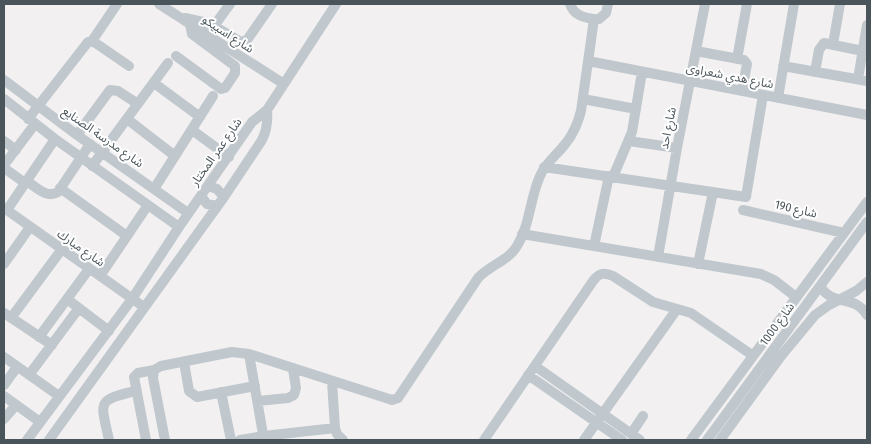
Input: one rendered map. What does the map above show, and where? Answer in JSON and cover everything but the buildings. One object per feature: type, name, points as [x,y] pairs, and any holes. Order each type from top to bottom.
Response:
[{"type":"street","points":[[90,144],[58,192],[50,195],[4,167],[16,150],[38,106],[84,45],[92,42],[117,4]]},
{"type":"street","name":"شارع اسبيكو","points":[[159,4],[284,84]]},
{"type":"street","points":[[214,26],[230,4]]},
{"type":"street","points":[[180,18],[214,26],[237,40],[244,42],[272,4]]},
{"type":"street","points":[[49,440],[224,197],[262,140],[268,120],[267,110],[336,4]]},
{"type":"street","points":[[570,4],[576,13],[594,19],[603,17],[608,4]]},
{"type":"street","name":"شارع احد","points":[[658,257],[705,4]]},
{"type":"street","points":[[737,59],[747,4]]},
{"type":"street","points":[[778,98],[794,4]]},
{"type":"street","points":[[833,44],[840,4]]},
{"type":"street","points":[[146,440],[134,380],[136,374],[154,370],[161,366],[232,352],[250,354],[392,400],[398,398],[478,278],[489,268],[507,257],[516,247],[544,166],[566,144],[578,123],[594,19]]},
{"type":"street","points":[[92,166],[172,60],[220,90],[227,87],[236,73],[236,68],[192,34],[190,24]]},
{"type":"street","points":[[783,66],[863,80],[863,50],[867,25]]},
{"type":"street","points":[[92,42],[129,66]]},
{"type":"street","points":[[814,72],[821,46],[824,43],[863,50]]},
{"type":"street","points":[[696,51],[744,60],[746,64],[742,91]]},
{"type":"street","name":"شارع هدي شعراوى","points":[[588,61],[867,115]]},
{"type":"street","points":[[594,246],[611,177],[629,141],[642,72]]},
{"type":"street","name":"شارع مدرسة الصنايع","points":[[4,81],[188,213]]},
{"type":"street","points":[[154,83],[200,117]]},
{"type":"street","points":[[77,135],[110,90],[118,91],[138,104]]},
{"type":"street","points":[[544,166],[746,197],[763,95]]},
{"type":"street","points":[[154,189],[213,96]]},
{"type":"street","points":[[4,99],[55,139],[178,227]]},
{"type":"street","points":[[583,99],[636,109]]},
{"type":"street","name":"شارع عمر المختار","points":[[27,440],[132,299],[178,227],[252,122],[267,110]]},
{"type":"street","points":[[127,119],[175,156]]},
{"type":"street","points":[[192,130],[229,157]]},
{"type":"street","points":[[5,209],[55,139]]},
{"type":"street","points":[[4,141],[16,150]]},
{"type":"street","points":[[629,141],[677,148]]},
{"type":"street","points":[[208,186],[217,189],[224,197]]},
{"type":"street","points":[[60,188],[127,236]]},
{"type":"street","points":[[698,264],[713,192]]},
{"type":"street","points":[[201,196],[207,204],[217,206]]},
{"type":"street","points":[[691,440],[867,202]]},
{"type":"street","points":[[100,276],[148,205]]},
{"type":"street","name":"شارع مبارك","points":[[5,209],[144,308]]},
{"type":"street","name":"شارع 190","points":[[743,210],[844,233]]},
{"type":"street","name":"شارع 1000","points":[[708,440],[867,223]]},
{"type":"street","points":[[4,264],[30,227]]},
{"type":"street","points":[[522,234],[762,274],[774,280],[796,297]]},
{"type":"street","points":[[52,345],[7,315],[62,249]]},
{"type":"street","points":[[39,336],[89,269]]},
{"type":"street","points":[[484,440],[596,276],[602,273],[608,273],[653,302],[691,314],[752,355]]},
{"type":"street","name":"شارع 1000","points":[[720,440],[781,356],[816,315],[867,282]]},
{"type":"street","points":[[820,286],[829,296],[857,304],[867,315]]},
{"type":"street","points":[[67,299],[109,331]]},
{"type":"street","points":[[29,375],[79,308]]},
{"type":"street","points":[[584,440],[677,309]]},
{"type":"street","points":[[250,354],[264,438]]},
{"type":"street","points":[[4,357],[59,396]]},
{"type":"street","points":[[184,362],[189,391],[192,395],[197,396],[255,386]]},
{"type":"street","points":[[535,366],[640,440]]},
{"type":"street","points":[[4,385],[17,367]]},
{"type":"street","points":[[258,402],[288,398],[294,395],[296,388],[293,369]]},
{"type":"street","points":[[154,370],[153,378],[165,440]]},
{"type":"street","points":[[528,376],[622,440]]},
{"type":"street","points":[[330,440],[332,382]]},
{"type":"street","points":[[109,440],[103,413],[106,401],[110,397],[136,391]]},
{"type":"street","points":[[221,392],[233,440],[264,438],[331,428]]},
{"type":"street","points":[[4,396],[40,422]]},
{"type":"street","points":[[4,419],[16,405]]},
{"type":"street","points":[[631,434],[643,416]]},
{"type":"street","points":[[331,428],[343,440]]}]
